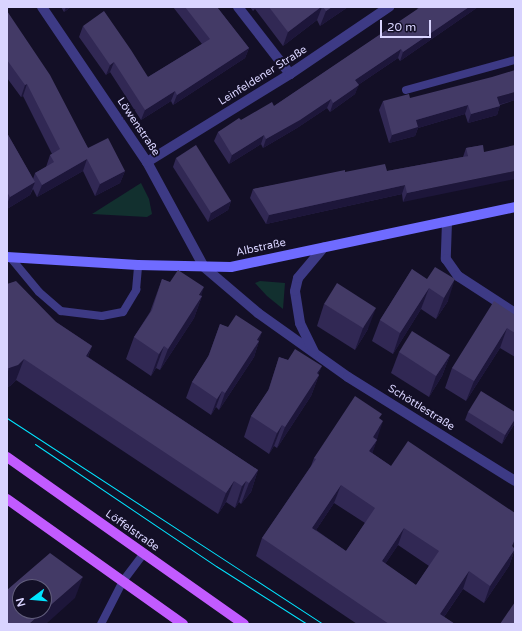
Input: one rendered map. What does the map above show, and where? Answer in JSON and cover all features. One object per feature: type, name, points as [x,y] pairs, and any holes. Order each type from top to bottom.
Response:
[{"type":"main road","name":"Löffelstraße","points":[[7,458],[244,624]]},
{"type":"main road","points":[[7,499],[183,624]]},
{"type":"street","name":"Löwenstraße","points":[[42,7],[147,162],[204,267]]},
{"type":"street","points":[[238,7],[290,74]]},
{"type":"street","name":"Leinfeldener Straße","points":[[147,162],[290,74],[390,7]]},
{"type":"street","name":"Albstraße","points":[[9,257],[138,265],[231,267],[515,208]]},
{"type":"street","points":[[447,222],[446,259],[458,276],[515,313]]},
{"type":"street","name":"Schöttlestraße","points":[[315,354],[300,323],[295,291],[298,278],[324,247]]},
{"type":"street","name":"Schöttlestraße","points":[[204,267],[258,313],[348,378],[515,481]]},
{"type":"lane","points":[[406,90],[515,60]]},
{"type":"lane","points":[[9,257],[40,292],[61,311],[102,316],[123,312],[136,290],[138,265]]},
{"type":"lane","points":[[101,624],[122,581],[143,554]]},
{"type":"green space","points":[[141,183],[149,199],[152,214],[147,217],[92,214]]},
{"type":"green space","points":[[260,281],[285,283],[283,309],[267,296],[255,283]]},
{"type":"building","points":[[185,7],[217,7],[249,48],[177,95],[175,91],[145,110],[114,62],[110,65],[83,26],[104,11],[148,77],[210,39]]},
{"type":"building","points":[[269,7],[321,7],[288,32]]},
{"type":"building","points":[[323,7],[332,7],[326,11]]},
{"type":"building","points":[[418,7],[469,7],[403,52],[401,49],[355,80],[359,85],[333,103],[331,99],[300,120],[266,139],[264,135],[232,155],[218,132],[239,118],[241,120],[272,102],[274,106],[419,8]]},
{"type":"building","points":[[7,11],[50,75],[88,148],[108,138],[125,171],[100,184],[87,159],[42,185],[35,173],[54,162],[50,155],[60,149],[27,84],[25,85],[7,60]]},
{"type":"building","points":[[515,70],[515,92],[497,97],[500,106],[471,114],[468,105],[416,120],[418,127],[392,135],[383,101],[409,94],[410,98]]},
{"type":"building","points":[[7,133],[35,182],[10,197],[7,192]]},
{"type":"building","points":[[196,145],[231,201],[211,213],[176,158]]},
{"type":"building","points":[[483,145],[484,152],[515,145],[515,171],[407,193],[405,185],[269,215],[253,189],[345,170],[345,172],[385,164],[387,171],[468,156],[466,148]]},
{"type":"building","points":[[435,267],[455,279],[444,298],[429,288],[400,333],[380,320],[412,269],[427,279]]},
{"type":"building","points":[[178,270],[204,287],[199,295],[202,296],[168,349],[164,346],[159,354],[134,337],[152,310],[162,279],[170,282]]},
{"type":"building","points":[[16,281],[56,322],[92,346],[86,356],[258,470],[249,483],[246,481],[242,486],[234,481],[226,493],[24,359],[18,365],[7,368],[7,284]]},
{"type":"building","points":[[337,283],[376,308],[363,328],[324,304]]},
{"type":"building","points":[[494,301],[515,315],[515,333],[507,328],[474,381],[452,368]]},
{"type":"building","points":[[236,315],[262,332],[257,340],[259,341],[225,393],[222,391],[217,399],[192,382],[209,355],[220,324],[228,327]]},
{"type":"building","points":[[412,331],[450,355],[436,376],[399,352]]},
{"type":"building","points":[[295,349],[322,366],[317,373],[319,375],[285,427],[282,425],[277,433],[251,416],[269,389],[279,357],[288,360]]},
{"type":"building","points":[[481,391],[515,412],[515,419],[505,435],[468,412]]},
{"type":"building","points":[[355,396],[382,414],[379,418],[383,421],[373,437],[377,440],[369,451],[391,466],[408,441],[515,513],[515,539],[512,546],[515,549],[490,586],[469,571],[440,614],[455,624],[389,624],[262,538],[316,459],[314,458]],"holes":[[[341,485],[375,508],[346,551],[312,528]],[[404,528],[439,551],[416,585],[382,561]]]},
{"type":"building","points":[[50,553],[83,577],[52,604],[52,579],[20,579]]},
{"type":"building","points":[[12,586],[12,619],[35,619],[29,624],[9,624],[7,622],[7,590]]},
{"type":"building","points":[[515,602],[515,624],[500,624]]},
{"type":"tram line","points":[[7,418],[323,624]]},
{"type":"tram line","points":[[35,444],[216,566],[307,624]]}]
